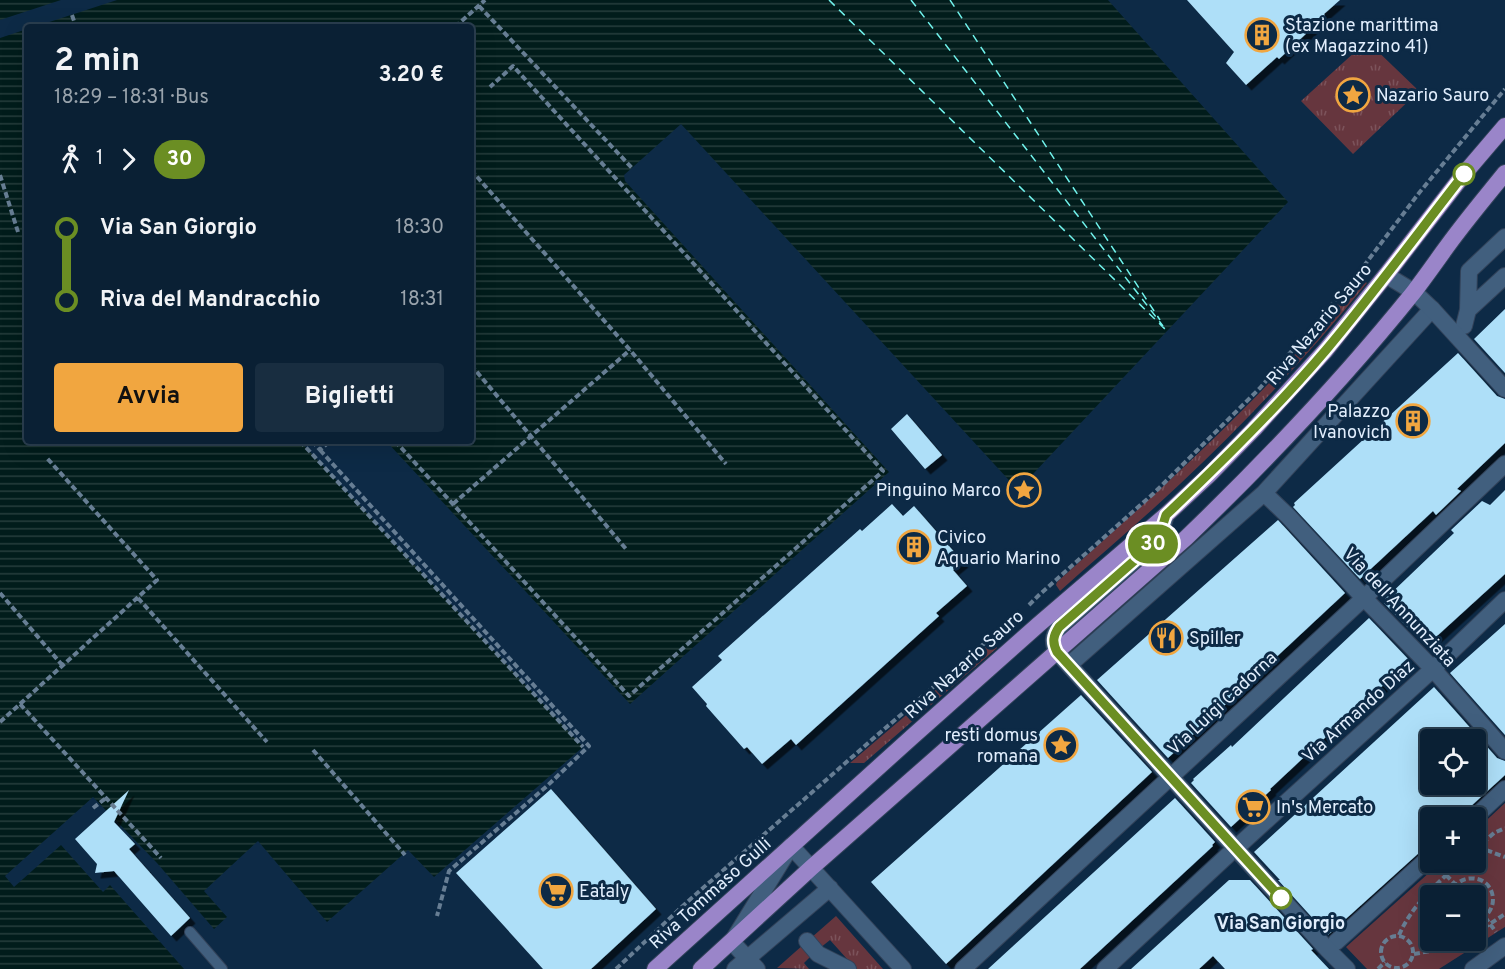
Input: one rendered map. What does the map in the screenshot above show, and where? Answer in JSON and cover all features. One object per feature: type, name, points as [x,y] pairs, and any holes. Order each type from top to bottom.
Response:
[{"type":"main road","name":"Riva Nazario Sauro","points":[[791,846],[1038,625],[1166,515],[1254,429],[1325,351],[1464,174],[1505,126]]},
{"type":"main road","points":[[701,969],[811,868],[1186,538],[1242,484],[1291,434],[1413,292],[1505,173]]},
{"type":"main road","name":"Riva Tommaso Gulli","points":[[655,969],[791,846]]},
{"type":"street","points":[[1505,237],[1463,267],[1466,318],[1505,276]]},
{"type":"street","points":[[1386,275],[1413,292],[1432,309],[1505,389]]},
{"type":"street","points":[[1069,665],[1264,493],[1432,309]]},
{"type":"street","name":"Via Luigi Cadorna","points":[[963,969],[1364,598],[1505,464]]},
{"type":"street","name":"Via dell'Annunziata","points":[[1264,493],[1433,669],[1505,751]]},
{"type":"street","name":"Riva Nazario Sauro","points":[[1057,652],[1054,636],[1059,627],[1151,546],[1160,534],[1166,515]]},
{"type":"street","name":"Via Armando Diaz","points":[[1105,969],[1433,669],[1505,600]]},
{"type":"street","points":[[1057,652],[1170,778],[1232,852],[1332,946],[1347,969]]},
{"type":"street","points":[[1486,807],[1505,789]]},
{"type":"street","points":[[830,888],[747,966],[732,942],[791,846],[830,888],[903,969]]},
{"type":"street","points":[[1332,946],[1420,866]]},
{"type":"street","points":[[1473,969],[1501,939]]},
{"type":"street","points":[[816,955],[848,969]]},
{"type":"lane","points":[[190,932],[222,969]]},
{"type":"path","points":[[458,24],[485,0]]},
{"type":"path","points":[[478,6],[632,168]]},
{"type":"path","points":[[72,15],[75,24]]},
{"type":"path","points":[[398,444],[629,696],[883,471],[513,66],[490,87]]},
{"type":"path","points":[[616,969],[686,903],[1028,606],[1154,493],[1260,388],[1357,275],[1413,200],[1505,88]]},
{"type":"path","points":[[474,173],[630,350],[726,464]]},
{"type":"path","points":[[0,176],[18,232]]},
{"type":"path","points":[[453,504],[630,350]]},
{"type":"path","points":[[474,368],[626,549]]},
{"type":"path","points":[[303,444],[583,747]]},
{"type":"path","points":[[315,444],[589,746],[547,786],[449,871],[437,916]]},
{"type":"path","points":[[320,450],[327,444]]},
{"type":"path","points":[[0,722],[157,580],[46,457]]},
{"type":"path","points":[[0,593],[63,666]]},
{"type":"path","points":[[138,598],[267,742]]},
{"type":"path","points":[[20,704],[161,858]]},
{"type":"path","points":[[313,750],[405,855]]},
{"type":"path","points":[[93,808],[106,798]]},
{"type":"path","points":[[1486,840],[1505,828]]},
{"type":"path","points":[[1486,851],[1505,857]]},
{"type":"path","points":[[1399,935],[1405,921],[1423,898],[1446,875],[1456,885],[1461,880],[1469,878],[1483,881],[1488,886],[1492,892],[1493,906],[1486,916]]},
{"type":"path","points":[[1486,928],[1505,914]]},
{"type":"path","points":[[1486,918],[1501,939]]},
{"type":"path","points":[[1399,935],[1409,940],[1414,954],[1410,963],[1401,968],[1391,967],[1382,955],[1382,945],[1389,938],[1399,935]]},
{"type":"path","points":[[1414,954],[1430,951]]},
{"type":"path","points":[[1378,969],[1385,962]]},
{"type":"green space","points":[[1367,41],[1419,91],[1353,154],[1301,101]]},
{"type":"green space","points":[[1360,278],[1367,283],[1323,336],[1253,412],[1165,498],[1060,591],[1056,585],[1057,582],[1166,484],[1245,408],[1282,369]]},
{"type":"green space","points":[[993,641],[997,648],[864,763],[850,763]]},
{"type":"green space","points":[[1505,803],[1505,927],[1486,939],[1486,885],[1420,885],[1420,951],[1467,951],[1439,969],[1367,969],[1346,947],[1429,873],[1486,873],[1486,821]]},
{"type":"green space","points":[[836,916],[883,969],[856,969],[830,940],[820,948],[811,938]]},
{"type":"green space","points":[[803,945],[812,955],[804,963],[809,969],[777,968]]},
{"type":"shaded area","points":[[0,0],[61,0],[0,20]]},
{"type":"shaded area","points":[[117,0],[1108,0],[1288,202],[1018,490],[681,124],[624,175],[625,181],[889,472],[630,704],[389,444],[474,444],[474,24],[43,24]]},
{"type":"shaded area","points":[[24,30],[24,444],[303,444],[583,747],[434,877],[408,850],[327,922],[258,841],[204,891],[227,917],[214,929],[157,863],[93,797],[5,876],[14,887],[61,845],[103,892],[110,885],[184,969],[0,969],[0,38]]},
{"type":"building","name":"Stazione marittima (ex Magazzino 41)","points":[[1187,0],[1340,0],[1279,59],[1277,57],[1246,85],[1226,63],[1234,52]]},
{"type":"building","points":[[1505,309],[1505,373],[1474,339]]},
{"type":"building","points":[[1458,353],[1497,396],[1505,399],[1505,443],[1457,489],[1461,491],[1436,515],[1433,511],[1360,579],[1293,507],[1294,503]]},
{"type":"building","points":[[907,414],[942,455],[925,469],[891,429]]},
{"type":"building","points":[[1505,490],[1505,574],[1426,646],[1384,603],[1385,599],[1454,533],[1451,530],[1482,501],[1490,505]]},
{"type":"building","points":[[892,504],[903,516],[914,506],[963,562],[953,570],[967,586],[936,613],[939,616],[796,745],[791,739],[762,764],[747,747],[744,749],[692,687],[722,660],[718,656],[860,529],[862,531]]},
{"type":"building","points":[[1278,520],[1345,593],[1168,758],[1097,680]]},
{"type":"building","points":[[1369,618],[1410,661],[1231,827],[1191,783],[1193,779],[1231,745],[1232,747]]},
{"type":"building","points":[[1505,624],[1505,735],[1450,673]]},
{"type":"building","points":[[1434,687],[1471,729],[1420,729],[1420,795],[1483,795],[1470,807],[1420,807],[1420,852],[1328,935],[1278,880],[1280,880],[1254,852]]},
{"type":"building","points":[[1081,695],[1152,772],[946,964],[871,882]]},
{"type":"building","points":[[1486,746],[1497,758],[1505,761],[1505,775],[1486,792]]},
{"type":"building","name":"Eataly","points":[[551,789],[656,909],[591,969],[543,969],[456,873]]},
{"type":"building","points":[[129,790],[114,822],[135,844],[129,849],[190,918],[171,936],[114,871],[95,873],[97,864],[75,839]]},
{"type":"building","points":[[1175,798],[1215,842],[1213,846],[1080,969],[988,969]]},
{"type":"building","points":[[1229,880],[1250,880],[1329,969],[1225,969],[1213,956],[1199,969],[1131,969]]},
{"type":"ferry route","points":[[829,0],[1167,331]]},
{"type":"ferry route","points":[[911,0],[1163,326]]},
{"type":"ferry route","points":[[950,0],[1160,320]]},
{"type":"bus line","name":"30","points":[[1281,898],[1057,652],[1054,636],[1059,627],[1151,546],[1160,534],[1166,515],[1254,429],[1325,351],[1464,174]]},
{"type":"place","name":"Stazione marittima (ex Magazzino 41)","points":[[1262,35]]},
{"type":"place","name":"Nazario Sauro","points":[[1353,95]]},
{"type":"place","name":"Palazzo Ivanovich","points":[[1413,421]]},
{"type":"place","name":"Pinguino Marco","points":[[1024,490]]},
{"type":"place","name":"Civico Aquario Marino","points":[[914,547]]},
{"type":"place","name":"Spiller","points":[[1166,638]]},
{"type":"place","name":"resti domus romana","points":[[1061,745]]},
{"type":"place","name":"In's Mercato","points":[[1253,807]]},
{"type":"place","name":"Eataly","points":[[556,891]]},
{"type":"place","name":"Via San Giorgio","points":[[1281,898]]}]
